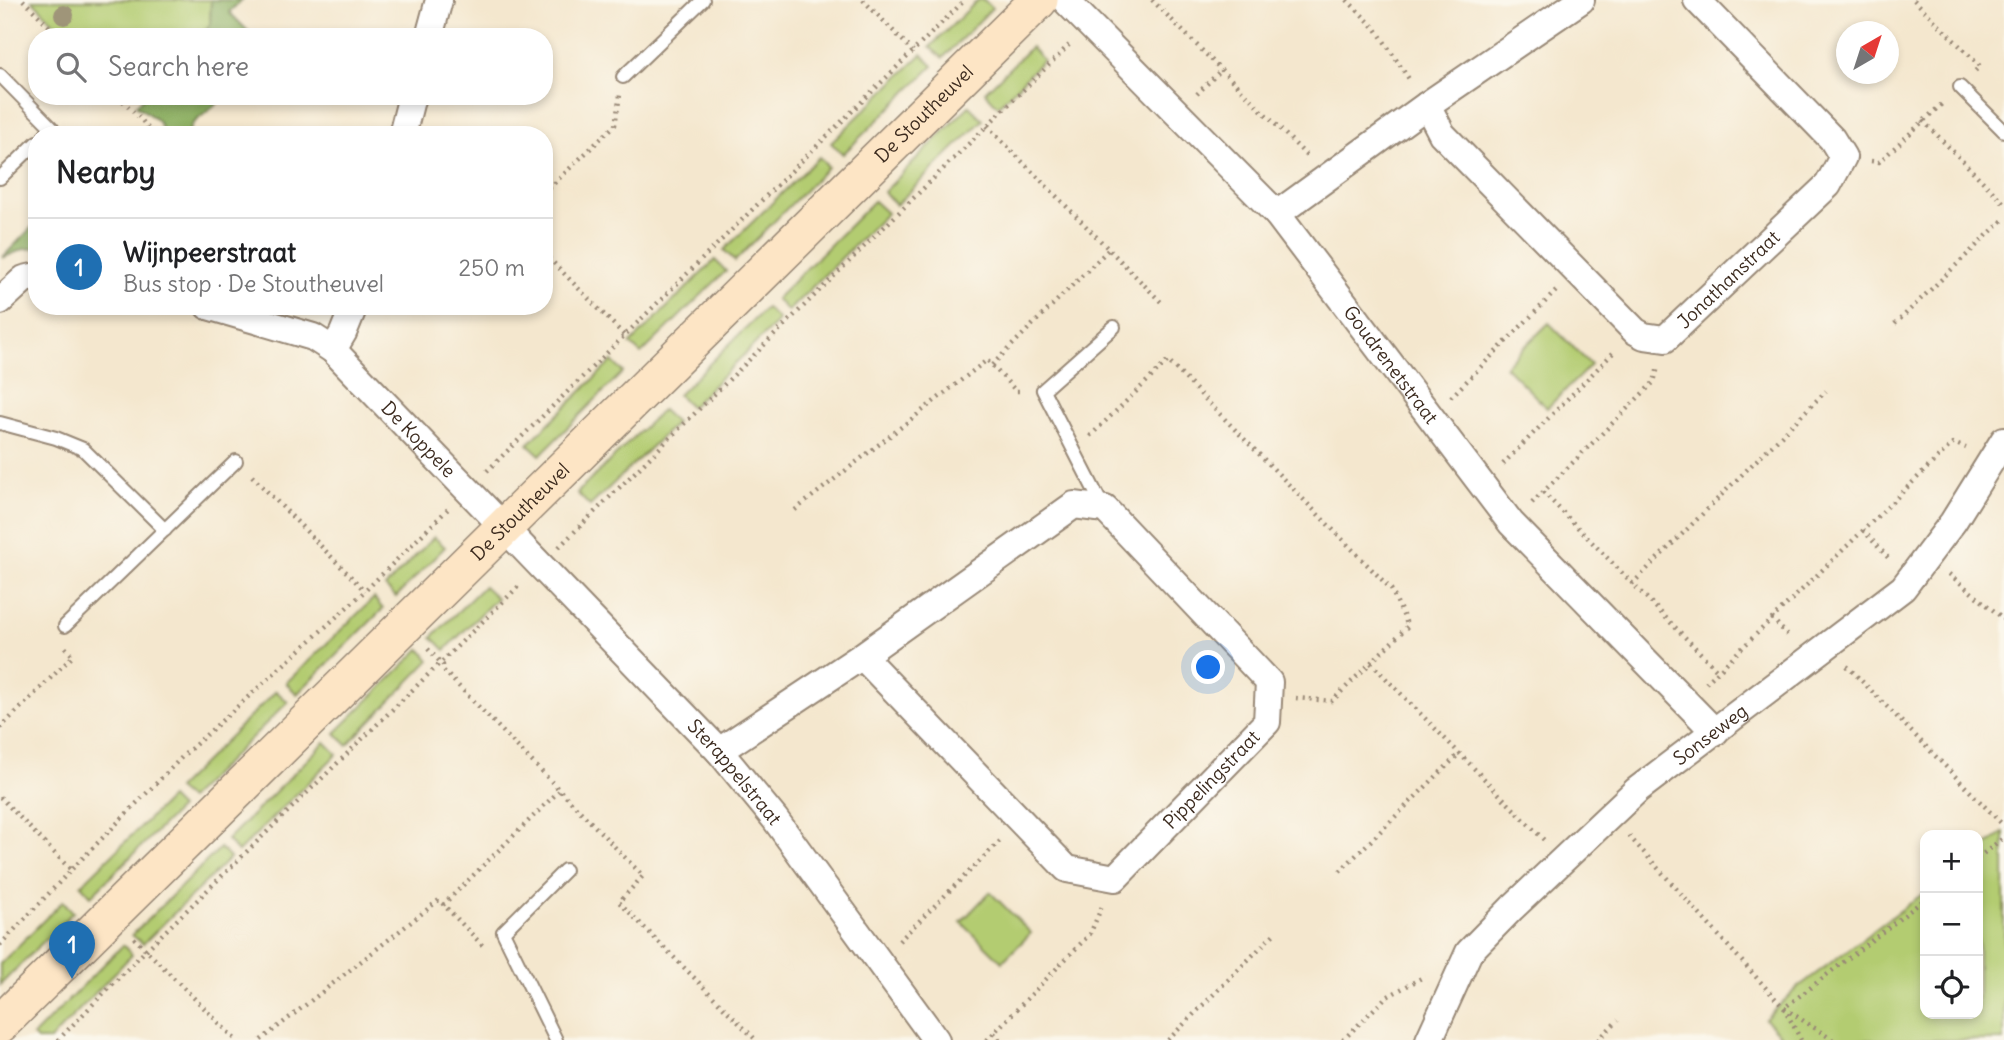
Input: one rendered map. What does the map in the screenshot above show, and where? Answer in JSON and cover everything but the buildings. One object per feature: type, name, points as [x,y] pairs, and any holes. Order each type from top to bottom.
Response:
[{"type":"street","points":[[431,28],[439,0]]},
{"type":"street","name":"De Stoutheuvel","points":[[0,1024],[1039,0]]},
{"type":"street","name":"Goudrenetstraat","points":[[1065,0],[1277,214],[1511,523],[1715,732]]},
{"type":"street","points":[[1277,214],[1427,105],[1581,0]]},
{"type":"street","points":[[1697,0],[1832,139],[1843,157]]},
{"type":"street","points":[[404,126],[410,105]]},
{"type":"street","points":[[1427,105],[1442,134],[1635,331]]},
{"type":"street","name":"Jonathanstraat","points":[[1635,331],[1644,336],[1665,339],[1828,185],[1843,157]]},
{"type":"street","points":[[0,301],[28,278]]},
{"type":"street","name":"De Koppele","points":[[238,315],[313,337],[333,350],[505,528]]},
{"type":"street","points":[[333,350],[350,315]]},
{"type":"street","name":"Sonseweg","points":[[1429,1040],[1469,952],[1637,790],[1903,588],[1953,522],[1999,449]]},
{"type":"street","points":[[719,751],[862,656],[1074,505],[1105,509],[1269,682],[1268,695]]},
{"type":"street","name":"Sterappelstraat","points":[[505,528],[719,751],[775,819],[936,1040]]},
{"type":"street","points":[[862,656],[1067,869],[1115,877]]},
{"type":"street","name":"Pippelingstraat","points":[[1115,877],[1267,722],[1268,695]]},
{"type":"lane","points":[[623,77],[704,0]]},
{"type":"lane","points":[[0,75],[28,104]]},
{"type":"lane","points":[[1960,87],[2004,131]]},
{"type":"lane","points":[[29,105],[50,126]]},
{"type":"lane","points":[[0,178],[28,151]]},
{"type":"lane","points":[[1105,509],[1043,390],[1115,327]]},
{"type":"lane","points":[[0,423],[56,438],[83,449],[164,530]]},
{"type":"lane","points":[[65,626],[236,461]]},
{"type":"lane","points":[[556,1040],[503,932],[565,870]]},
{"type":"path","points":[[23,0],[51,28]]},
{"type":"path","points":[[863,0],[913,51]]},
{"type":"path","points":[[1152,0],[1328,177]]},
{"type":"path","points":[[1347,0],[1376,29],[1427,105]]},
{"type":"path","points":[[1843,157],[1879,162],[1980,66],[1914,0]]},
{"type":"path","points":[[58,1040],[146,950],[1090,25]]},
{"type":"path","points":[[553,184],[615,125],[623,77]]},
{"type":"path","points":[[127,105],[146,126]]},
{"type":"path","points":[[1923,121],[2004,204]]},
{"type":"path","points":[[987,126],[1161,302]]},
{"type":"path","points":[[1895,324],[2004,219]]},
{"type":"path","points":[[992,365],[1109,249]]},
{"type":"path","points":[[553,262],[624,335]]},
{"type":"path","points":[[1431,417],[1576,271]]},
{"type":"path","points":[[1482,485],[1635,331]]},
{"type":"path","points":[[1511,523],[1654,382],[1665,339]]},
{"type":"path","points":[[795,510],[987,360],[1016,391],[1043,390]]},
{"type":"path","points":[[1074,451],[1168,361],[1391,589],[1408,626],[1332,701],[1268,695]]},
{"type":"path","points":[[1632,584],[1826,391]]},
{"type":"path","points":[[1685,702],[1953,443],[1999,449]]},
{"type":"path","points":[[236,461],[365,591]]},
{"type":"path","points":[[1543,492],[1718,671]]},
{"type":"path","points":[[1863,530],[1909,580]]},
{"type":"path","points":[[1927,555],[2004,619]]},
{"type":"path","points":[[405,625],[443,665],[443,670],[643,876],[619,902],[756,1040]]},
{"type":"path","points":[[0,728],[73,656],[65,647],[65,626]]},
{"type":"path","points":[[1827,646],[2004,826]]},
{"type":"path","points":[[1371,663],[1563,860]]},
{"type":"path","points":[[1340,870],[1459,754]]},
{"type":"path","points":[[443,905],[559,791]]},
{"type":"path","points":[[0,797],[71,870]]},
{"type":"path","points":[[1610,815],[1784,1008],[1801,1040]]},
{"type":"path","points":[[878,961],[1020,821]]},
{"type":"path","points":[[1983,854],[2004,838]]},
{"type":"path","points":[[987,1040],[1090,934],[1115,877]]},
{"type":"path","points":[[261,1040],[439,900],[486,949],[503,932]]},
{"type":"path","points":[[1784,1008],[1920,903]]},
{"type":"path","points":[[111,916],[236,1040]]},
{"type":"path","points":[[1168,1040],[1275,934]]},
{"type":"path","points":[[1343,1040],[1385,998],[1469,952]]},
{"type":"path","points":[[1784,1008],[1833,1040]]},
{"type":"path","points":[[1598,1040],[1618,1020]]},
{"type":"path","points":[[994,1033],[1000,1040]]},
{"type":"green space","points":[[32,0],[211,0],[210,25],[208,28],[59,28]]},
{"type":"green space","points":[[211,0],[242,0],[229,12],[245,28],[208,28],[210,25]]},
{"type":"green space","points":[[978,0],[984,0],[992,8],[943,58],[930,47]]},
{"type":"green space","points":[[1031,47],[1043,60],[998,106],[985,92]]},
{"type":"green space","points":[[922,54],[933,66],[843,154],[831,143]]},
{"type":"green space","points":[[136,105],[216,105],[191,126],[160,126],[158,121]]},
{"type":"green space","points":[[969,106],[983,120],[896,205],[884,192]]},
{"type":"green space","points":[[819,157],[828,167],[735,261],[724,250]]},
{"type":"green space","points":[[874,201],[887,213],[788,311],[776,299]]},
{"type":"green space","points":[[28,231],[28,249],[2,258]]},
{"type":"green space","points":[[715,260],[726,271],[641,354],[630,344]]},
{"type":"green space","points":[[766,308],[779,320],[691,407],[678,395]]},
{"type":"green space","points":[[1549,323],[1591,365],[1547,408],[1505,366]]},
{"type":"green space","points":[[612,361],[623,372],[540,455],[528,444]]},
{"type":"green space","points":[[662,410],[676,423],[590,506],[577,493]]},
{"type":"green space","points":[[434,537],[445,547],[396,597],[385,587]]},
{"type":"green space","points":[[484,586],[497,598],[445,650],[432,637]]},
{"type":"green space","points":[[374,598],[383,609],[297,694],[286,683]]},
{"type":"green space","points":[[420,649],[430,660],[347,745],[335,733]]},
{"type":"green space","points":[[276,691],[288,702],[189,799],[177,789]]},
{"type":"green space","points":[[325,742],[337,754],[238,852],[227,840]]},
{"type":"green space","points":[[170,798],[180,808],[91,896],[81,885]]},
{"type":"green space","points":[[2004,832],[2004,1040],[1785,1040],[1765,1019],[1797,988],[1920,896],[1920,1019],[1983,1019],[1983,848]]},
{"type":"green space","points":[[220,848],[230,858],[143,944],[132,935]]},
{"type":"green space","points":[[990,892],[1031,933],[1002,962],[961,922]]},
{"type":"green space","points":[[63,901],[73,912],[0,985],[0,964]]},
{"type":"green space","points":[[123,945],[132,955],[50,1040],[37,1040],[33,1036]]},
{"type":"place","name":"Wijnpeerstraat","points":[[72,979]]}]
